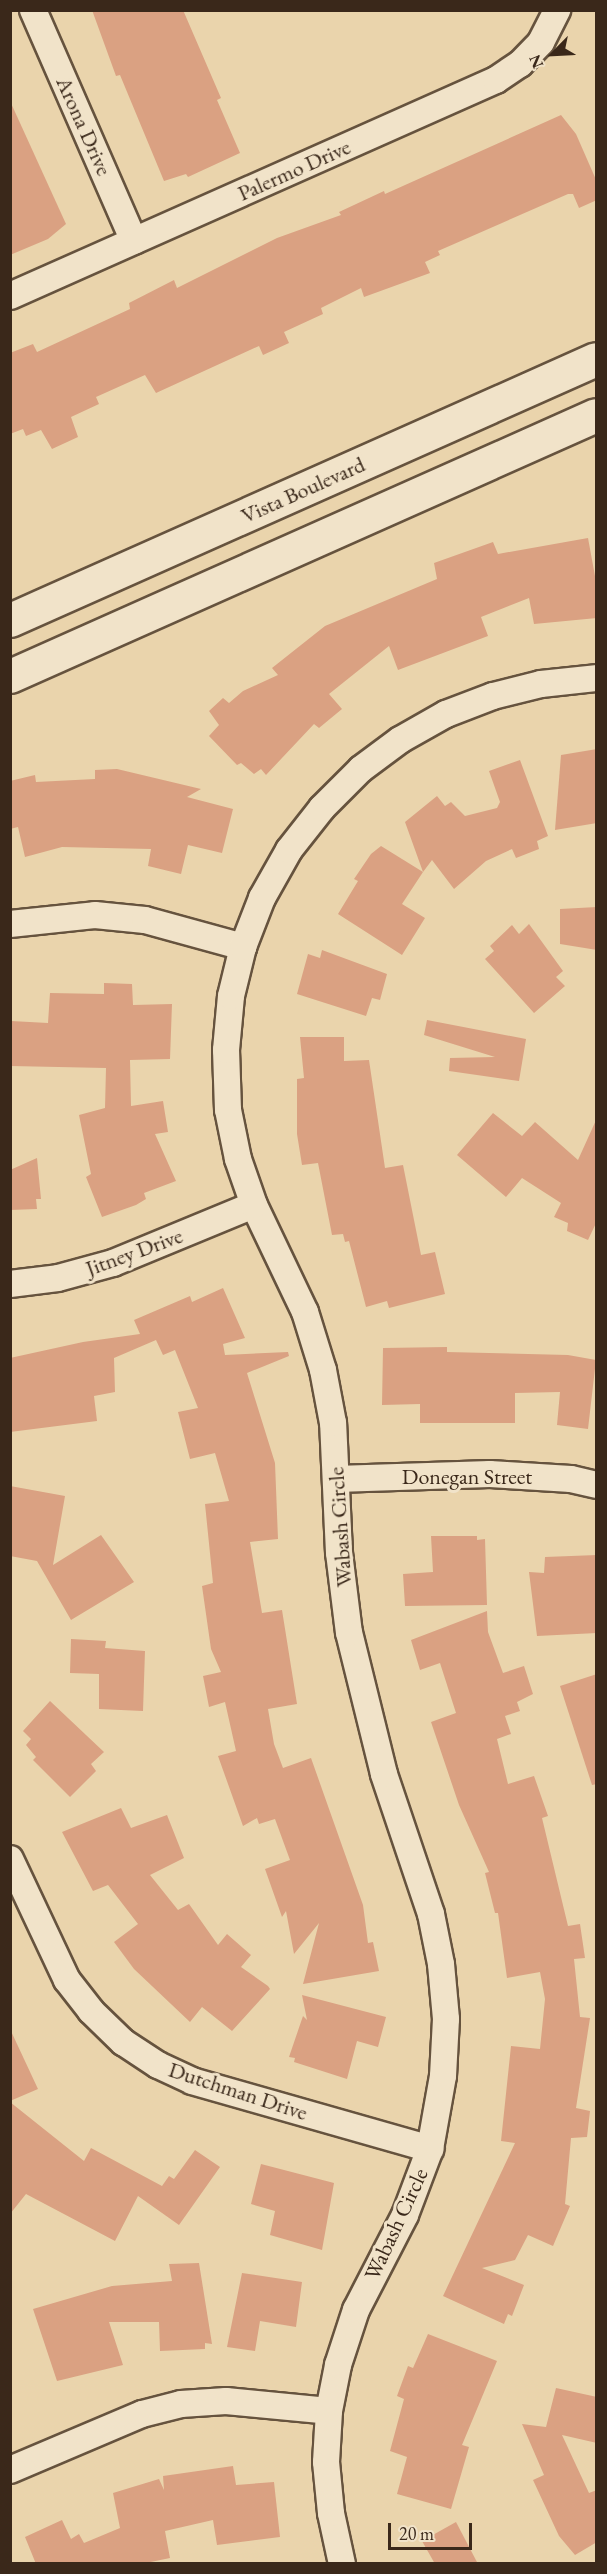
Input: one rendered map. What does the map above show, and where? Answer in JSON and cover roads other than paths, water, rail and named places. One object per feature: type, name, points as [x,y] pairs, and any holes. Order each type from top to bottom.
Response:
[{"type":"main road","name":"Vista Boulevard","points":[[10,620],[597,359]]},
{"type":"main road","points":[[10,676],[597,415]]},
{"type":"street","name":"Arona Drive","points":[[33,10],[134,241]]},
{"type":"street","name":"Palermo Drive","points":[[10,296],[496,80],[520,64],[541,42],[557,13]]},
{"type":"street","name":"Wabash Circle","points":[[342,2564],[327,2473],[329,2411],[338,2365],[356,2310],[405,2216],[430,2149],[443,2076],[446,2019],[441,1964],[431,1914],[366,1709],[349,1633],[339,1553],[333,1423],[323,1370],[305,1312],[254,1205],[238,1159],[228,1110],[226,1050],[231,996],[243,947],[262,898],[289,850],[322,808],[361,770],[400,740],[446,714],[493,696],[541,684],[597,678]]},
{"type":"street","points":[[10,924],[95,915],[145,920],[243,947]]},
{"type":"street","name":"Jitney Drive","points":[[10,1284],[58,1278],[113,1263],[254,1205]]},
{"type":"street","name":"Donegan Street","points":[[336,1479],[490,1474],[571,1479],[597,1485]]},
{"type":"street","name":"Dutchman Drive","points":[[10,1859],[68,1980],[91,2011],[123,2042],[158,2065],[192,2081],[430,2149]]},
{"type":"street","points":[[10,2470],[142,2414],[181,2404],[226,2401],[329,2411]]}]
